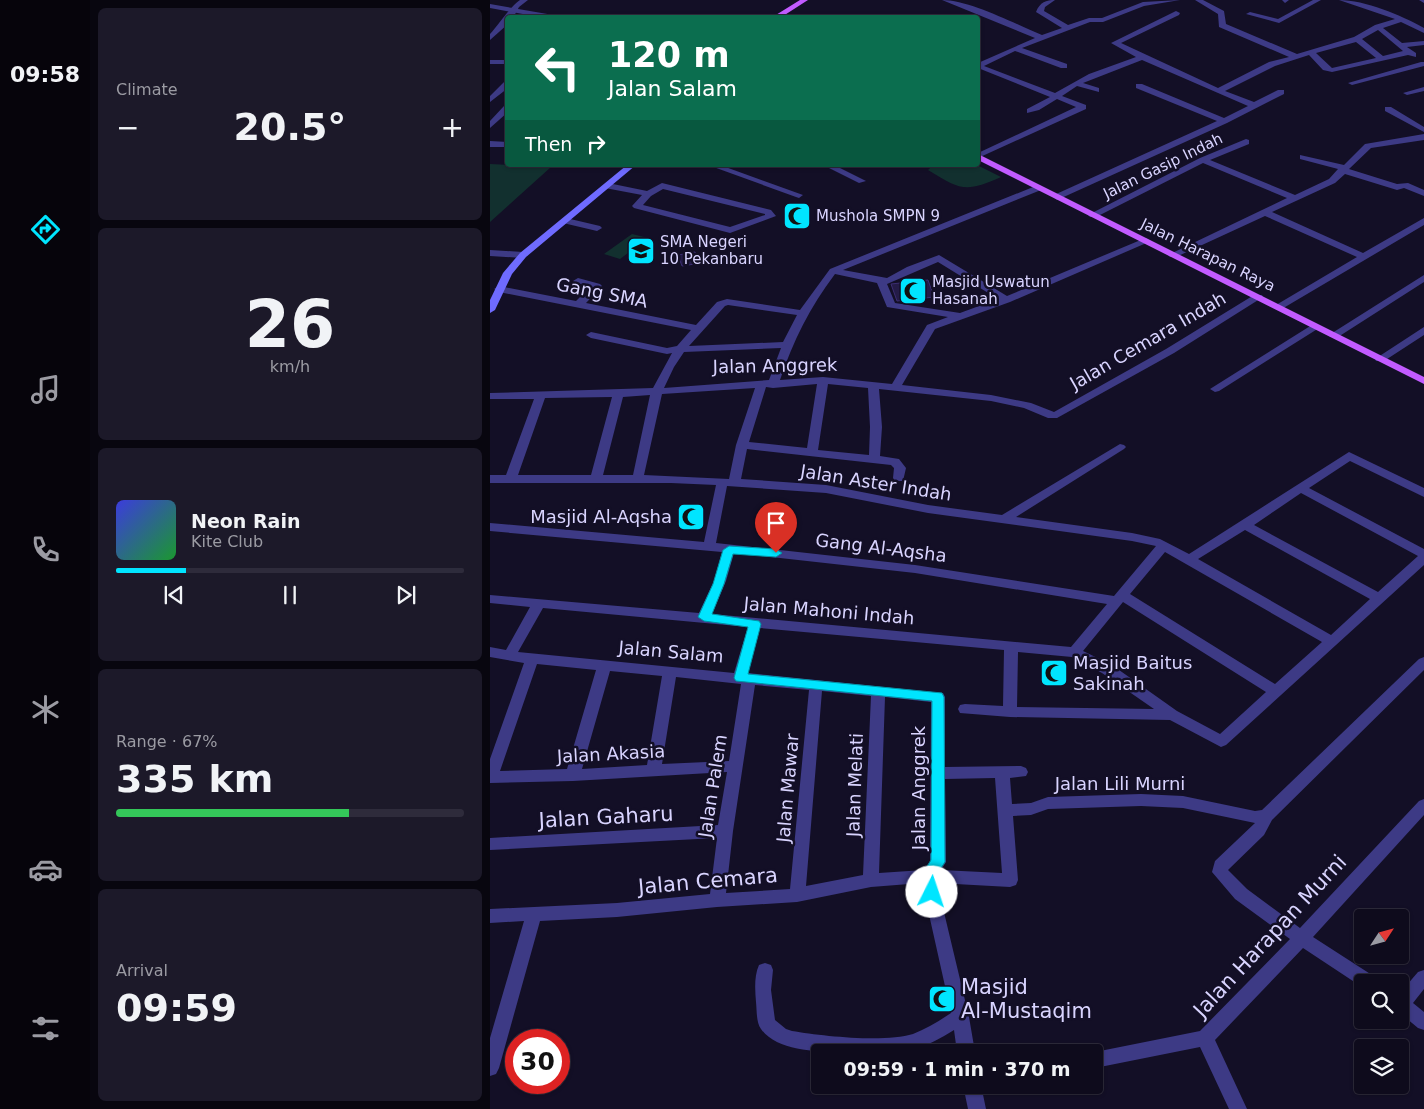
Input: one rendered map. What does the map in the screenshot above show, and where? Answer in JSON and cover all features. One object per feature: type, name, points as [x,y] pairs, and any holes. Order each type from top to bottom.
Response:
[{"type":"main road","points":[[779,15],[805,0]]},
{"type":"main road","name":"Jalan Harapan Raya","points":[[980,157],[1038,188],[1424,381]]},
{"type":"main road","points":[[490,310],[508,273],[523,255],[630,167]]},
{"type":"street","points":[[511,15],[516,10],[516,6],[525,0]]},
{"type":"street","points":[[945,0],[1042,38]]},
{"type":"street","points":[[1052,0],[1042,6],[1039,10],[1040,12],[1068,28]]},
{"type":"street","points":[[980,65],[1015,48],[1089,20],[1103,20],[1143,4],[1177,0]]},
{"type":"street","points":[[1198,0],[1222,14],[1222,25],[1294,56]]},
{"type":"street","points":[[1250,14],[1279,21],[1318,0]]},
{"type":"street","points":[[1342,0],[1402,19],[1424,31]]},
{"type":"street","points":[[490,6],[543,15]]},
{"type":"street","points":[[1176,13],[1115,43],[1218,91],[1254,105]]},
{"type":"street","points":[[1218,91],[1268,65],[1357,39],[1378,27],[1402,19]]},
{"type":"street","points":[[490,38],[505,21]]},
{"type":"street","points":[[1352,83],[1424,65],[1378,27]]},
{"type":"street","points":[[1357,39],[1380,58]]},
{"type":"street","points":[[1400,46],[1424,43]]},
{"type":"street","points":[[1334,46],[1341,52]]},
{"type":"street","points":[[1015,48],[1064,66]]},
{"type":"street","points":[[1310,52],[1330,70],[1408,52]]},
{"type":"street","points":[[1030,112],[1044,106],[1054,96],[1077,83],[1142,57]]},
{"type":"street","points":[[1348,58],[1355,64]]},
{"type":"street","points":[[490,62],[505,62]]},
{"type":"street","points":[[980,67],[1083,108],[980,155]]},
{"type":"street","points":[[1077,83],[1096,90]]},
{"type":"street","points":[[490,86],[505,84]]},
{"type":"street","points":[[490,100],[505,85]]},
{"type":"street","points":[[1139,86],[1224,121]]},
{"type":"street","points":[[1407,93],[1424,88]]},
{"type":"street","points":[[1057,197],[1224,121],[1281,92]]},
{"type":"street","points":[[490,108],[505,108]]},
{"type":"street","points":[[490,126],[505,110]]},
{"type":"street","points":[[1388,110],[1424,130]]},
{"type":"street","points":[[1173,255],[1332,181],[1370,145],[1424,137]]},
{"type":"street","name":"Jalan Gasip Indah","points":[[1093,215],[1203,160],[1246,142]]},
{"type":"street","points":[[490,144],[505,145]]},
{"type":"street","points":[[1303,157],[1398,187],[1406,185],[1424,193]]},
{"type":"street","points":[[1203,160],[1294,198]]},
{"type":"street","points":[[718,167],[798,195]]},
{"type":"street","points":[[831,167],[862,182]]},
{"type":"street","points":[[608,186],[648,194],[662,186],[768,212],[771,216],[730,230],[637,206],[648,194]]},
{"type":"street","points":[[773,385],[786,346],[801,313],[813,294],[832,271],[1038,188]]},
{"type":"street","points":[[1264,212],[1364,257]]},
{"type":"street","points":[[566,221],[597,228]]},
{"type":"street","points":[[1280,308],[1424,221]]},
{"type":"street","points":[[894,389],[930,328],[1006,300],[1146,241]]},
{"type":"street","points":[[490,253],[523,255]]},
{"type":"street","points":[[832,271],[889,281],[910,269],[939,258],[1006,300]]},
{"type":"street","points":[[1334,335],[1424,278]]},
{"type":"street","points":[[578,281],[597,286],[579,304]]},
{"type":"street","points":[[881,281],[891,305],[962,316]]},
{"type":"street","name":"Gang SMA","points":[[500,289],[698,328]]},
{"type":"street","name":"Jalan Cemara Indah","points":[[1057,415],[1170,351],[1258,297]]},
{"type":"street","points":[[638,478],[658,390],[666,371],[698,328],[721,304],[725,302],[801,313]]},
{"type":"street","points":[[1215,389],[1316,326]]},
{"type":"street","points":[[1380,359],[1424,330]]},
{"type":"street","points":[[591,335],[667,351],[786,346]]},
{"type":"street","points":[[812,453],[823,380]]},
{"type":"street","name":"Jalan Anggrek","points":[[490,396],[618,394],[658,390],[773,385],[823,380],[873,387],[991,398],[1021,403],[1048,415],[1057,415]]},
{"type":"street","points":[[709,548],[728,483],[761,385]]},
{"type":"street","points":[[873,387],[876,427],[874,459]]},
{"type":"street","points":[[596,480],[618,394]]},
{"type":"street","points":[[511,478],[540,396]]},
{"type":"street","points":[[742,445],[895,462],[900,468],[900,478]]},
{"type":"street","points":[[1003,520],[1120,447]]},
{"type":"street","points":[[1190,559],[1246,525],[1349,456],[1424,493]]},
{"type":"street","name":"Jalan Aster Indah","points":[[490,479],[596,480],[638,478],[826,489],[928,509],[1132,537],[1164,545],[1333,642]]},
{"type":"street","points":[[1164,545],[1074,652],[1107,669],[1172,715],[1219,741],[1223,741],[1333,642],[1424,556],[1300,488]]},
{"type":"street","points":[[1246,525],[1379,598]]},
{"type":"street","name":"Gang Al-Aqsha","points":[[490,527],[776,553],[915,569],[1119,598]]},
{"type":"street","points":[[704,617],[718,584],[729,550]]},
{"type":"street","points":[[1119,598],[1277,692]]},
{"type":"street","name":"Jalan Mahoni Indah","points":[[490,599],[1074,652]]},
{"type":"street","points":[[510,655],[539,603]]},
{"type":"street","name":"Jalan Palem","points":[[717,900],[745,678],[755,624]]},
{"type":"street","points":[[1010,712],[1011,647]]},
{"type":"street","name":"Jalan Salam","points":[[490,652],[532,659],[605,664],[938,697]]},
{"type":"street","points":[[491,777],[532,659]]},
{"type":"street","points":[[1357,974],[1301,938],[1241,894],[1220,872],[1222,866],[1259,831],[1266,816],[1424,662]]},
{"type":"street","points":[[573,775],[605,664]]},
{"type":"street","points":[[654,770],[670,671]]},
{"type":"street","name":"Jalan Mawar","points":[[797,895],[816,685]]},
{"type":"street","name":"Jalan Melati","points":[[870,880],[878,691]]},
{"type":"street","name":"Jalan Anggrek","points":[[928,876],[938,862],[938,697]]},
{"type":"street","points":[[965,709],[1010,712],[1172,715]]},
{"type":"street","name":"Jalan Akasia","points":[[491,777],[573,775],[735,766]]},
{"type":"street","points":[[1002,772],[1004,810]]},
{"type":"street","points":[[938,773],[1021,772]]},
{"type":"street","name":"Jalan Lili Murni","points":[[1004,810],[1031,809],[1048,803],[1141,800],[1183,802],[1255,816],[1266,816]]},
{"type":"street","name":"Jalan Harapan Murni","points":[[1103,1058],[1205,1038],[1266,977],[1424,805]]},
{"type":"street","name":"Jalan Cemara","points":[[490,916],[616,910],[717,900],[797,895],[870,880],[928,876],[1010,880],[1004,810]]},
{"type":"street","name":"Jalan Gaharu","points":[[490,844],[725,831]]},
{"type":"street","points":[[928,876],[965,1044]]},
{"type":"street","points":[[490,1068],[534,915]]},
{"type":"street","points":[[765,970],[763,990],[767,1023],[782,1036],[811,1043],[860,1045],[911,1042],[938,1030],[960,1017]]},
{"type":"street","points":[[1409,995],[1424,977]]},
{"type":"street","points":[[1409,1010],[1424,1022]]},
{"type":"street","points":[[1205,1038],[1238,1109]]},
{"type":"street","points":[[976,1094],[977,1109]]},
{"type":"green space","points":[[490,164],[505,165],[505,167],[551,167],[490,222]]},
{"type":"green space","points":[[980,166],[1001,177],[979,185],[963,187],[948,182],[928,170],[931,167]]},
{"type":"green space","points":[[632,234],[648,238],[620,259],[604,254]]},
{"type":"building","name":"Mushola SMPN 9","points":[[800,210],[809,217],[793,222],[785,214]]},
{"type":"building","points":[[695,252],[701,263],[682,266],[678,255]]},
{"type":"building","name":"Masjid Uswatun Hasanah","points":[[928,280],[934,297],[897,301],[891,284]]},
{"type":"place","name":"Mushola SMPN 9","points":[[797,216]]},
{"type":"place","name":"SMA Negeri 10 Pekanbaru","points":[[641,251]]},
{"type":"place","name":"Masjid Uswatun Hasanah","points":[[913,291]]},
{"type":"place","name":"Masjid Al-Aqsha","points":[[691,517]]},
{"type":"place","name":"Masjid Baitus Sakinah","points":[[1054,673]]},
{"type":"place","name":"Masjid Al-Mustaqim","points":[[942,999]]},
{"type":"route","points":[[776,553],[729,550],[718,584],[704,617],[755,624],[740,678],[938,697],[938,862],[928,876],[932,892]]}]
